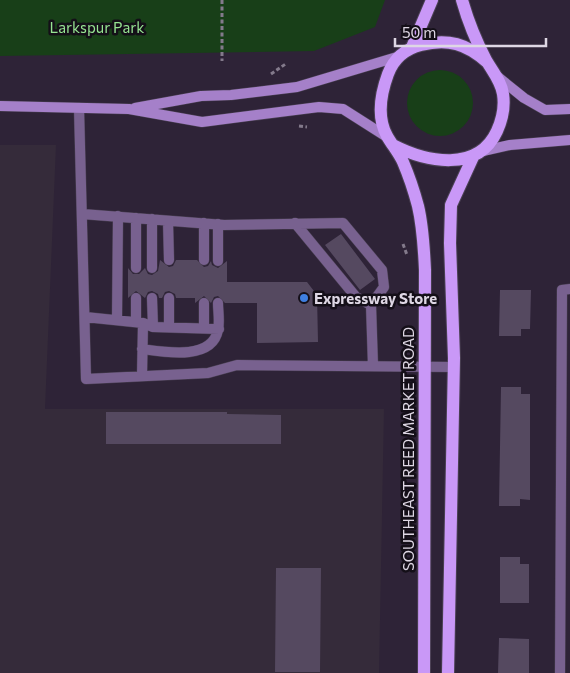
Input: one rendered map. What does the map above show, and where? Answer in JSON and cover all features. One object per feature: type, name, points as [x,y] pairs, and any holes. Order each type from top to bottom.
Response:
[{"type":"main road","points":[[412,47],[432,0]]},
{"type":"main road","points":[[462,0],[470,26],[487,62],[498,77],[524,98],[545,110],[570,109]]},
{"type":"main road","points":[[129,109],[200,96],[231,95],[297,87],[397,57],[412,47],[436,41],[455,42],[473,50],[487,62]]},
{"type":"main road","name":"SOUTHEAST REED MARKET ROAD","points":[[397,57],[383,88],[380,107],[390,141],[403,162],[418,205],[423,233],[424,673]]},
{"type":"main road","points":[[448,673],[454,367],[451,205],[478,154],[495,136],[502,119],[503,95],[498,77]]},
{"type":"main road","points":[[0,106],[129,109],[202,122],[318,107],[343,109],[390,141],[426,158],[441,160],[478,154],[510,145],[570,140]]},
{"type":"street","points":[[80,108],[86,379],[208,373],[237,365],[454,367]]},
{"type":"street","points":[[82,214],[218,224],[343,223],[382,270],[384,287],[370,305],[373,366]]},
{"type":"street","points":[[117,320],[118,216]]},
{"type":"street","points":[[136,218],[136,268]]},
{"type":"street","points":[[152,219],[152,268]]},
{"type":"street","points":[[168,220],[169,260]]},
{"type":"street","points":[[204,223],[204,260]]},
{"type":"street","points":[[295,223],[356,298],[370,305]]},
{"type":"street","points":[[218,224],[218,261]]},
{"type":"street","points":[[560,673],[562,290],[570,289]]},
{"type":"street","points":[[136,298],[144,324]]},
{"type":"street","points":[[142,376],[144,324],[152,298]]},
{"type":"street","points":[[169,298],[169,328]]},
{"type":"street","points":[[204,302],[204,328]]},
{"type":"street","points":[[142,349],[179,354],[198,351],[216,336],[219,329],[218,303]]},
{"type":"street","points":[[85,317],[169,328],[219,329]]},
{"type":"path","points":[[222,0],[222,61]]},
{"type":"shaded area","points":[[0,145],[56,145],[45,409],[384,409],[379,673],[0,673]]},
{"type":"green space","name":"Larkspur Park","points":[[0,0],[385,0],[375,27],[314,51],[0,56]]},
{"type":"green space","points":[[440,70],[452,73],[463,80],[470,91],[473,103],[470,115],[463,126],[452,133],[440,136],[428,133],[417,126],[410,115],[407,103],[410,91],[417,80],[428,73]]},
{"type":"building","points":[[341,234],[375,279],[360,290],[325,245]]},
{"type":"building","points":[[160,260],[169,267],[173,266],[176,260],[197,260],[204,267],[208,266],[211,261],[212,265],[218,268],[227,261],[227,282],[307,282],[317,295],[318,342],[257,343],[257,303],[225,303],[218,296],[214,297],[211,303],[204,296],[195,303],[195,298],[176,298],[175,294],[169,291],[165,292],[162,298],[159,298],[158,294],[152,291],[148,292],[145,298],[136,291],[128,298],[128,268],[133,274],[139,274],[145,268],[148,274],[152,275],[158,271]]},
{"type":"building","points":[[500,290],[531,290],[530,329],[521,329],[521,336],[499,336]]},
{"type":"building","points":[[501,387],[521,387],[521,394],[530,394],[530,500],[520,499],[520,506],[499,506]]},
{"type":"building","points":[[106,412],[227,412],[227,414],[281,415],[281,444],[106,444]]},
{"type":"building","points":[[500,557],[520,557],[520,564],[529,564],[529,603],[500,603]]},
{"type":"building","points":[[276,568],[321,568],[320,672],[275,672]]},
{"type":"building","points":[[499,638],[529,639],[529,673],[498,673]]},
{"type":"place","name":"Expressway Store","points":[[304,298]]}]
